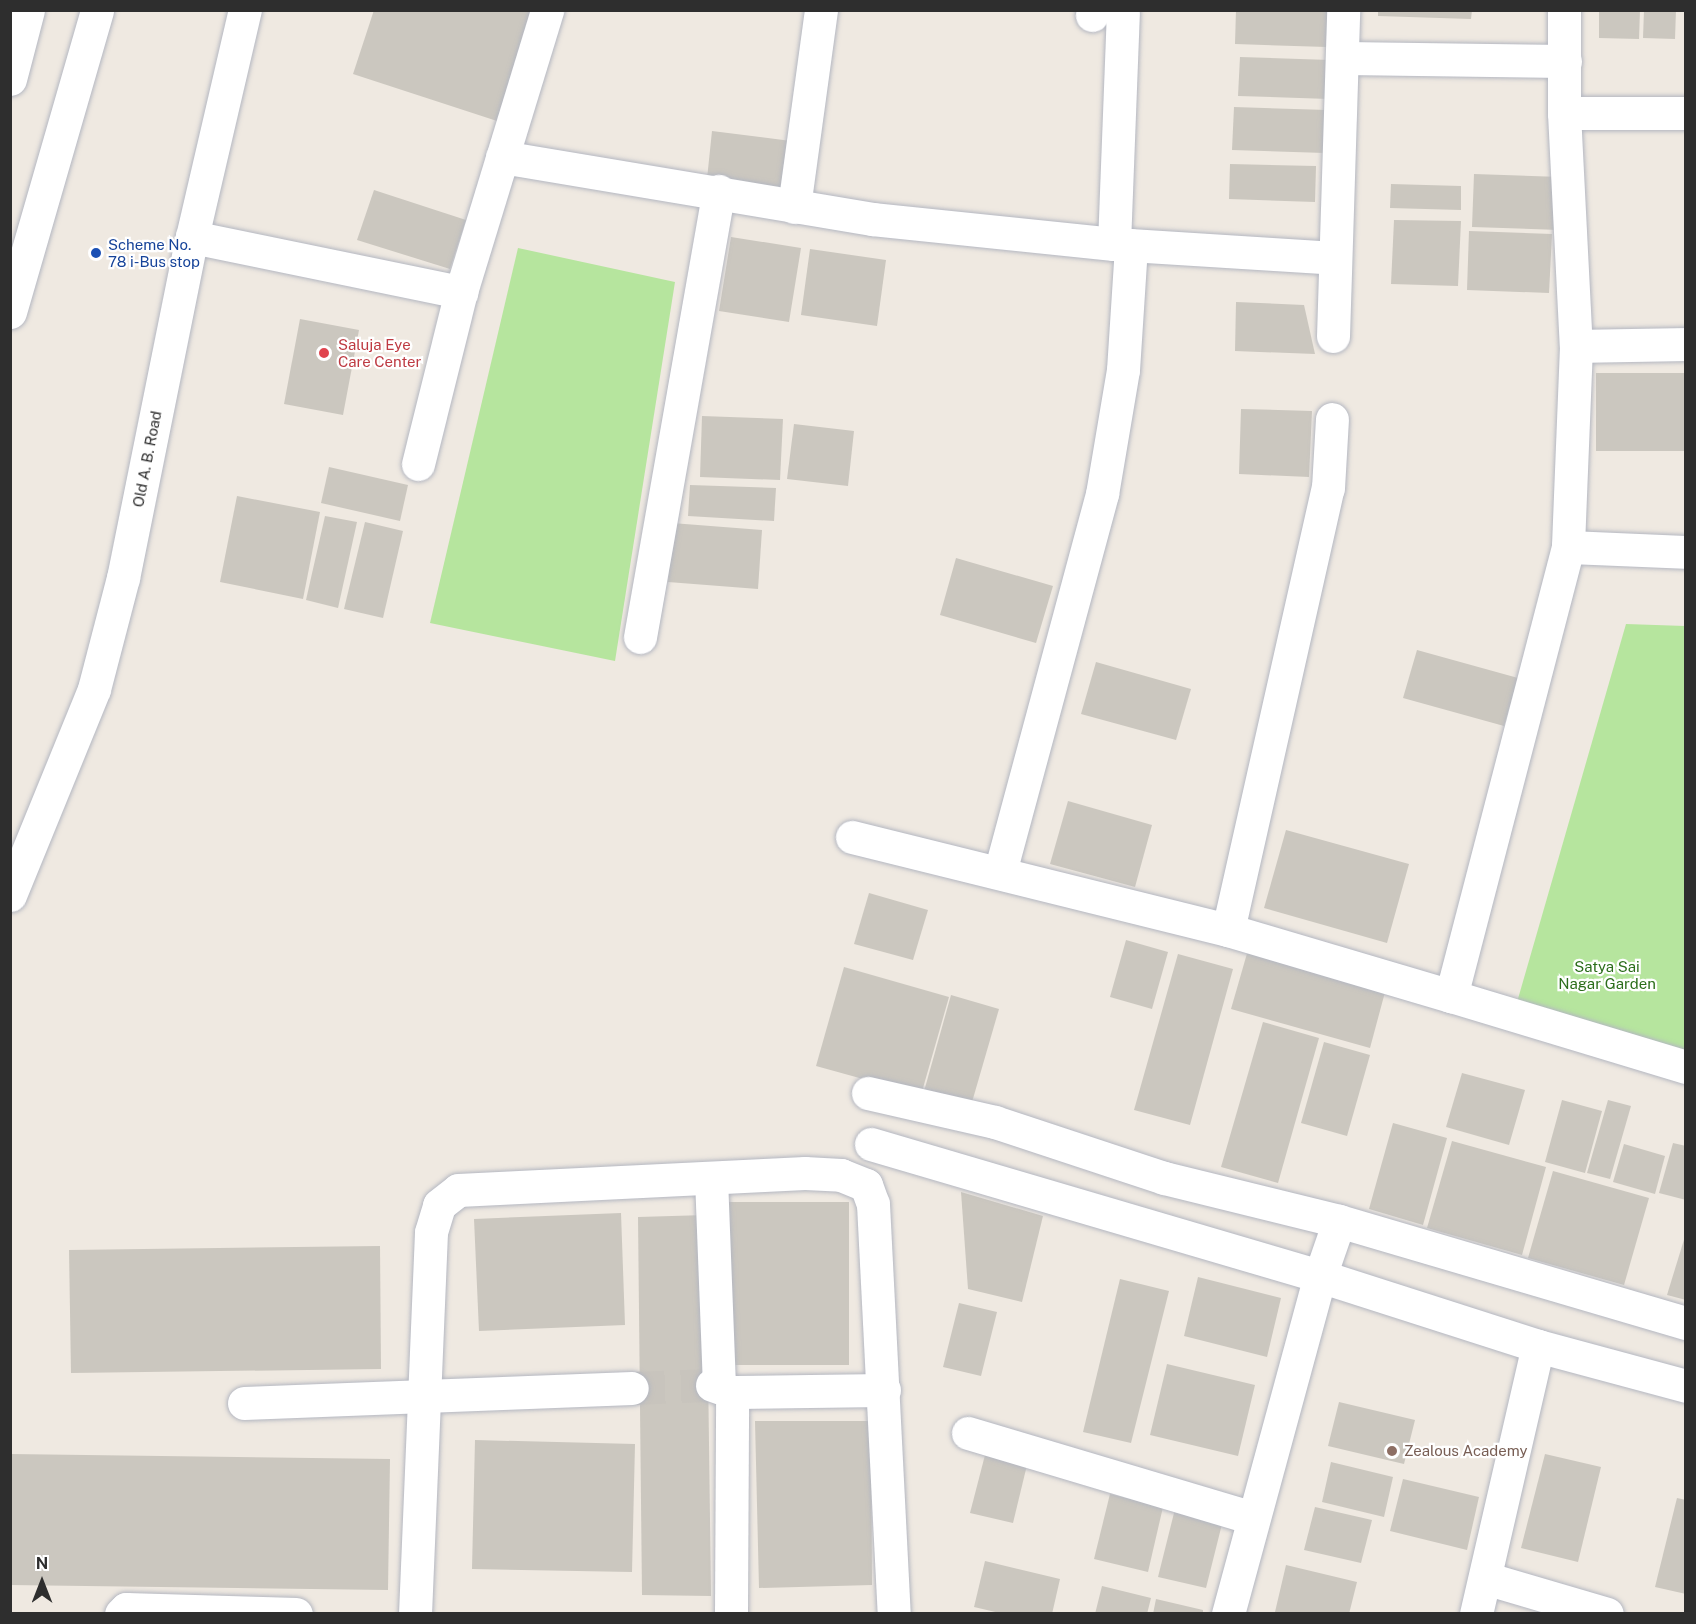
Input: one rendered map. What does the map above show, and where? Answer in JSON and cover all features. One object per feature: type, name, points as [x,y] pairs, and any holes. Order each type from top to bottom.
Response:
[{"type":"street","points":[[10,79],[28,10]]},
{"type":"street","points":[[10,312],[97,10]]},
{"type":"street","name":"Old A. B. Road","points":[[10,895],[94,689],[123,578],[192,237],[245,10]]},
{"type":"street","points":[[418,464],[461,292],[548,10]]},
{"type":"street","points":[[794,207],[821,10]]},
{"type":"street","points":[[1333,336],[1343,10]]},
{"type":"street","points":[[1451,996],[1568,547],[1576,346],[1564,113],[1563,10]]},
{"type":"street","points":[[1000,872],[1102,494],[1124,370],[1122,245],[1102,13]]},
{"type":"street","points":[[1343,58],[1565,61]]},
{"type":"street","points":[[1564,113],[1686,113]]},
{"type":"street","points":[[502,157],[718,191],[794,207],[1122,245],[1335,258]]},
{"type":"street","points":[[640,637],[718,191]]},
{"type":"street","points":[[192,237],[461,292]]},
{"type":"street","points":[[1576,346],[1686,344]]},
{"type":"street","points":[[1228,930],[1328,488],[1332,419]]},
{"type":"street","points":[[1568,547],[1686,552]]},
{"type":"street","points":[[852,837],[1228,930],[1686,1067]]},
{"type":"street","points":[[868,1094],[995,1122],[1164,1178],[1339,1221],[1686,1323]]},
{"type":"street","points":[[871,1144],[1320,1276],[1538,1346],[1686,1386]]},
{"type":"street","points":[[415,1614],[431,1232],[439,1205],[458,1190],[805,1173],[840,1175],[866,1185],[873,1204],[894,1614]]},
{"type":"street","points":[[711,1178],[731,1614]]},
{"type":"street","points":[[1228,1614],[1320,1276],[1339,1221]]},
{"type":"street","points":[[1476,1614],[1538,1346]]},
{"type":"street","points":[[720,1387],[884,1390]]},
{"type":"street","points":[[244,1403],[423,1398],[632,1388]]},
{"type":"street","points":[[969,1433],[1253,1518]]},
{"type":"street","points":[[1485,1578],[1606,1614]]},
{"type":"street","points":[[121,1614],[126,1609],[296,1614]]},
{"type":"green space","points":[[518,248],[675,282],[615,661],[430,623]]},
{"type":"green space","name":"Satya Sai Nagar Garden","points":[[1626,624],[1685,626],[1685,1080],[1509,1030]]},
{"type":"building","points":[[374,10],[533,10],[497,121],[353,74]]},
{"type":"building","points":[[1236,10],[1328,10],[1327,47],[1235,44]]},
{"type":"building","points":[[1378,10],[1472,10],[1471,19],[1378,16]]},
{"type":"building","points":[[1599,10],[1640,10],[1639,39],[1599,38]]},
{"type":"building","points":[[1644,10],[1676,10],[1675,39],[1643,38]]},
{"type":"building","points":[[1240,57],[1330,60],[1329,99],[1238,96]]},
{"type":"building","points":[[1234,107],[1327,110],[1325,153],[1232,150]]},
{"type":"building","points":[[712,131],[791,141],[785,187],[707,179]]},
{"type":"building","points":[[1230,164],[1316,166],[1315,202],[1229,199]]},
{"type":"building","points":[[1474,174],[1561,177],[1560,230],[1472,227]]},
{"type":"building","points":[[1391,184],[1461,186],[1461,210],[1390,208]]},
{"type":"building","points":[[374,190],[466,220],[450,269],[357,240]]},
{"type":"building","points":[[1394,220],[1461,221],[1458,286],[1391,284]]},
{"type":"building","points":[[1469,231],[1552,234],[1549,293],[1467,290]]},
{"type":"building","points":[[731,237],[801,248],[789,322],[719,311]]},
{"type":"building","points":[[810,249],[886,260],[877,326],[801,315]]},
{"type":"building","points":[[1236,302],[1304,305],[1315,354],[1235,351]]},
{"type":"building","points":[[300,319],[359,330],[343,415],[284,404]]},
{"type":"building","points":[[1596,373],[1686,373],[1686,451],[1596,451]]},
{"type":"building","points":[[1241,409],[1312,411],[1309,477],[1239,474]]},
{"type":"building","points":[[702,416],[783,419],[780,480],[700,477]]},
{"type":"building","points":[[794,424],[854,431],[848,486],[787,479]]},
{"type":"building","points":[[329,467],[408,485],[400,521],[321,503]]},
{"type":"building","points":[[690,485],[776,488],[774,521],[688,516]]},
{"type":"building","points":[[237,496],[320,512],[303,599],[220,582]]},
{"type":"building","points":[[325,516],[357,522],[338,608],[306,600]]},
{"type":"building","points":[[365,522],[403,531],[383,618],[344,609]]},
{"type":"building","points":[[672,523],[762,530],[758,589],[668,582]]},
{"type":"building","points":[[956,558],[1053,586],[1036,643],[940,615]]},
{"type":"building","points":[[1417,650],[1518,678],[1504,726],[1403,698]]},
{"type":"building","points":[[1096,662],[1191,689],[1176,740],[1081,714]]},
{"type":"building","points":[[1068,801],[1152,825],[1135,887],[1050,864]]},
{"type":"building","points":[[1286,830],[1409,864],[1387,943],[1264,908]]},
{"type":"building","points":[[869,893],[928,910],[913,960],[854,944]]},
{"type":"building","points":[[1126,940],[1168,952],[1152,1009],[1110,997]]},
{"type":"building","points":[[1250,943],[1388,981],[1370,1048],[1231,1009]]},
{"type":"building","points":[[1178,954],[1233,969],[1190,1125],[1134,1110]]},
{"type":"building","points":[[844,967],[949,997],[921,1095],[816,1066]]},
{"type":"building","points":[[951,995],[999,1009],[970,1109],[923,1095]]},
{"type":"building","points":[[1263,1022],[1319,1038],[1278,1183],[1221,1167]]},
{"type":"building","points":[[1324,1042],[1370,1055],[1347,1136],[1301,1123]]},
{"type":"building","points":[[1462,1073],[1525,1090],[1509,1145],[1446,1127]]},
{"type":"building","points":[[1562,1100],[1602,1111],[1585,1173],[1545,1162]]},
{"type":"building","points":[[1608,1100],[1631,1106],[1610,1179],[1587,1173]]},
{"type":"building","points":[[1393,1123],[1447,1138],[1423,1225],[1369,1209]]},
{"type":"building","points":[[1452,1141],[1546,1167],[1522,1255],[1427,1228]]},
{"type":"building","points":[[1673,1143],[1686,1146],[1686,1200],[1659,1193]]},
{"type":"building","points":[[1624,1144],[1665,1156],[1655,1194],[1613,1182]]},
{"type":"building","points":[[1553,1171],[1649,1198],[1624,1285],[1528,1258]]},
{"type":"building","points":[[961,1192],[1043,1216],[1022,1302],[968,1289]]},
{"type":"building","points":[[727,1202],[849,1202],[849,1365],[727,1365]]},
{"type":"building","points":[[621,1213],[625,1325],[479,1331],[474,1219]]},
{"type":"building","points":[[706,1215],[711,1596],[642,1595],[638,1217]]},
{"type":"building","points":[[1686,1233],[1686,1300],[1667,1295]]},
{"type":"building","points":[[380,1246],[381,1369],[71,1373],[69,1250]]},
{"type":"building","points":[[1198,1277],[1281,1298],[1267,1357],[1184,1336]]},
{"type":"building","points":[[1120,1279],[1169,1291],[1131,1443],[1083,1432]]},
{"type":"building","points":[[959,1303],[997,1312],[981,1376],[943,1367]]},
{"type":"building","points":[[1167,1364],[1255,1385],[1238,1456],[1150,1435]]},
{"type":"building","points":[[1339,1402],[1415,1420],[1404,1464],[1328,1446]]},
{"type":"building","points":[[755,1421],[871,1421],[872,1585],[759,1588]]},
{"type":"building","points":[[475,1440],[635,1444],[632,1572],[472,1569]]},
{"type":"building","points":[[10,1454],[390,1459],[388,1590],[10,1585]]},
{"type":"building","points":[[1545,1454],[1601,1467],[1578,1562],[1521,1548]]},
{"type":"building","points":[[985,1455],[1027,1465],[1013,1523],[970,1513]]},
{"type":"building","points":[[1331,1462],[1393,1477],[1384,1517],[1322,1502]]},
{"type":"building","points":[[1403,1479],[1479,1497],[1467,1550],[1390,1531]]},
{"type":"building","points":[[1110,1494],[1163,1507],[1148,1572],[1094,1559]]},
{"type":"building","points":[[1677,1498],[1686,1500],[1686,1594],[1655,1587]]},
{"type":"building","points":[[1315,1507],[1372,1520],[1361,1563],[1304,1550]]},
{"type":"building","points":[[1175,1509],[1223,1520],[1206,1588],[1158,1577]]},
{"type":"building","points":[[985,1561],[1060,1579],[1052,1614],[1004,1614],[974,1607]]},
{"type":"building","points":[[1286,1565],[1357,1582],[1349,1614],[1275,1612]]},
{"type":"building","points":[[1102,1586],[1151,1598],[1147,1614],[1095,1614]]},
{"type":"building","points":[[1156,1599],[1203,1610],[1203,1614],[1153,1614]]},
{"type":"tunnel","points":[[632,1388],[710,1385]]},
{"type":"place","name":"Scheme No. 78 i-Bus stop","points":[[96,253]]},
{"type":"place","name":"Saluja Eye Care Center","points":[[324,353]]},
{"type":"place","name":"Zealous Academy","points":[[1392,1451]]}]
